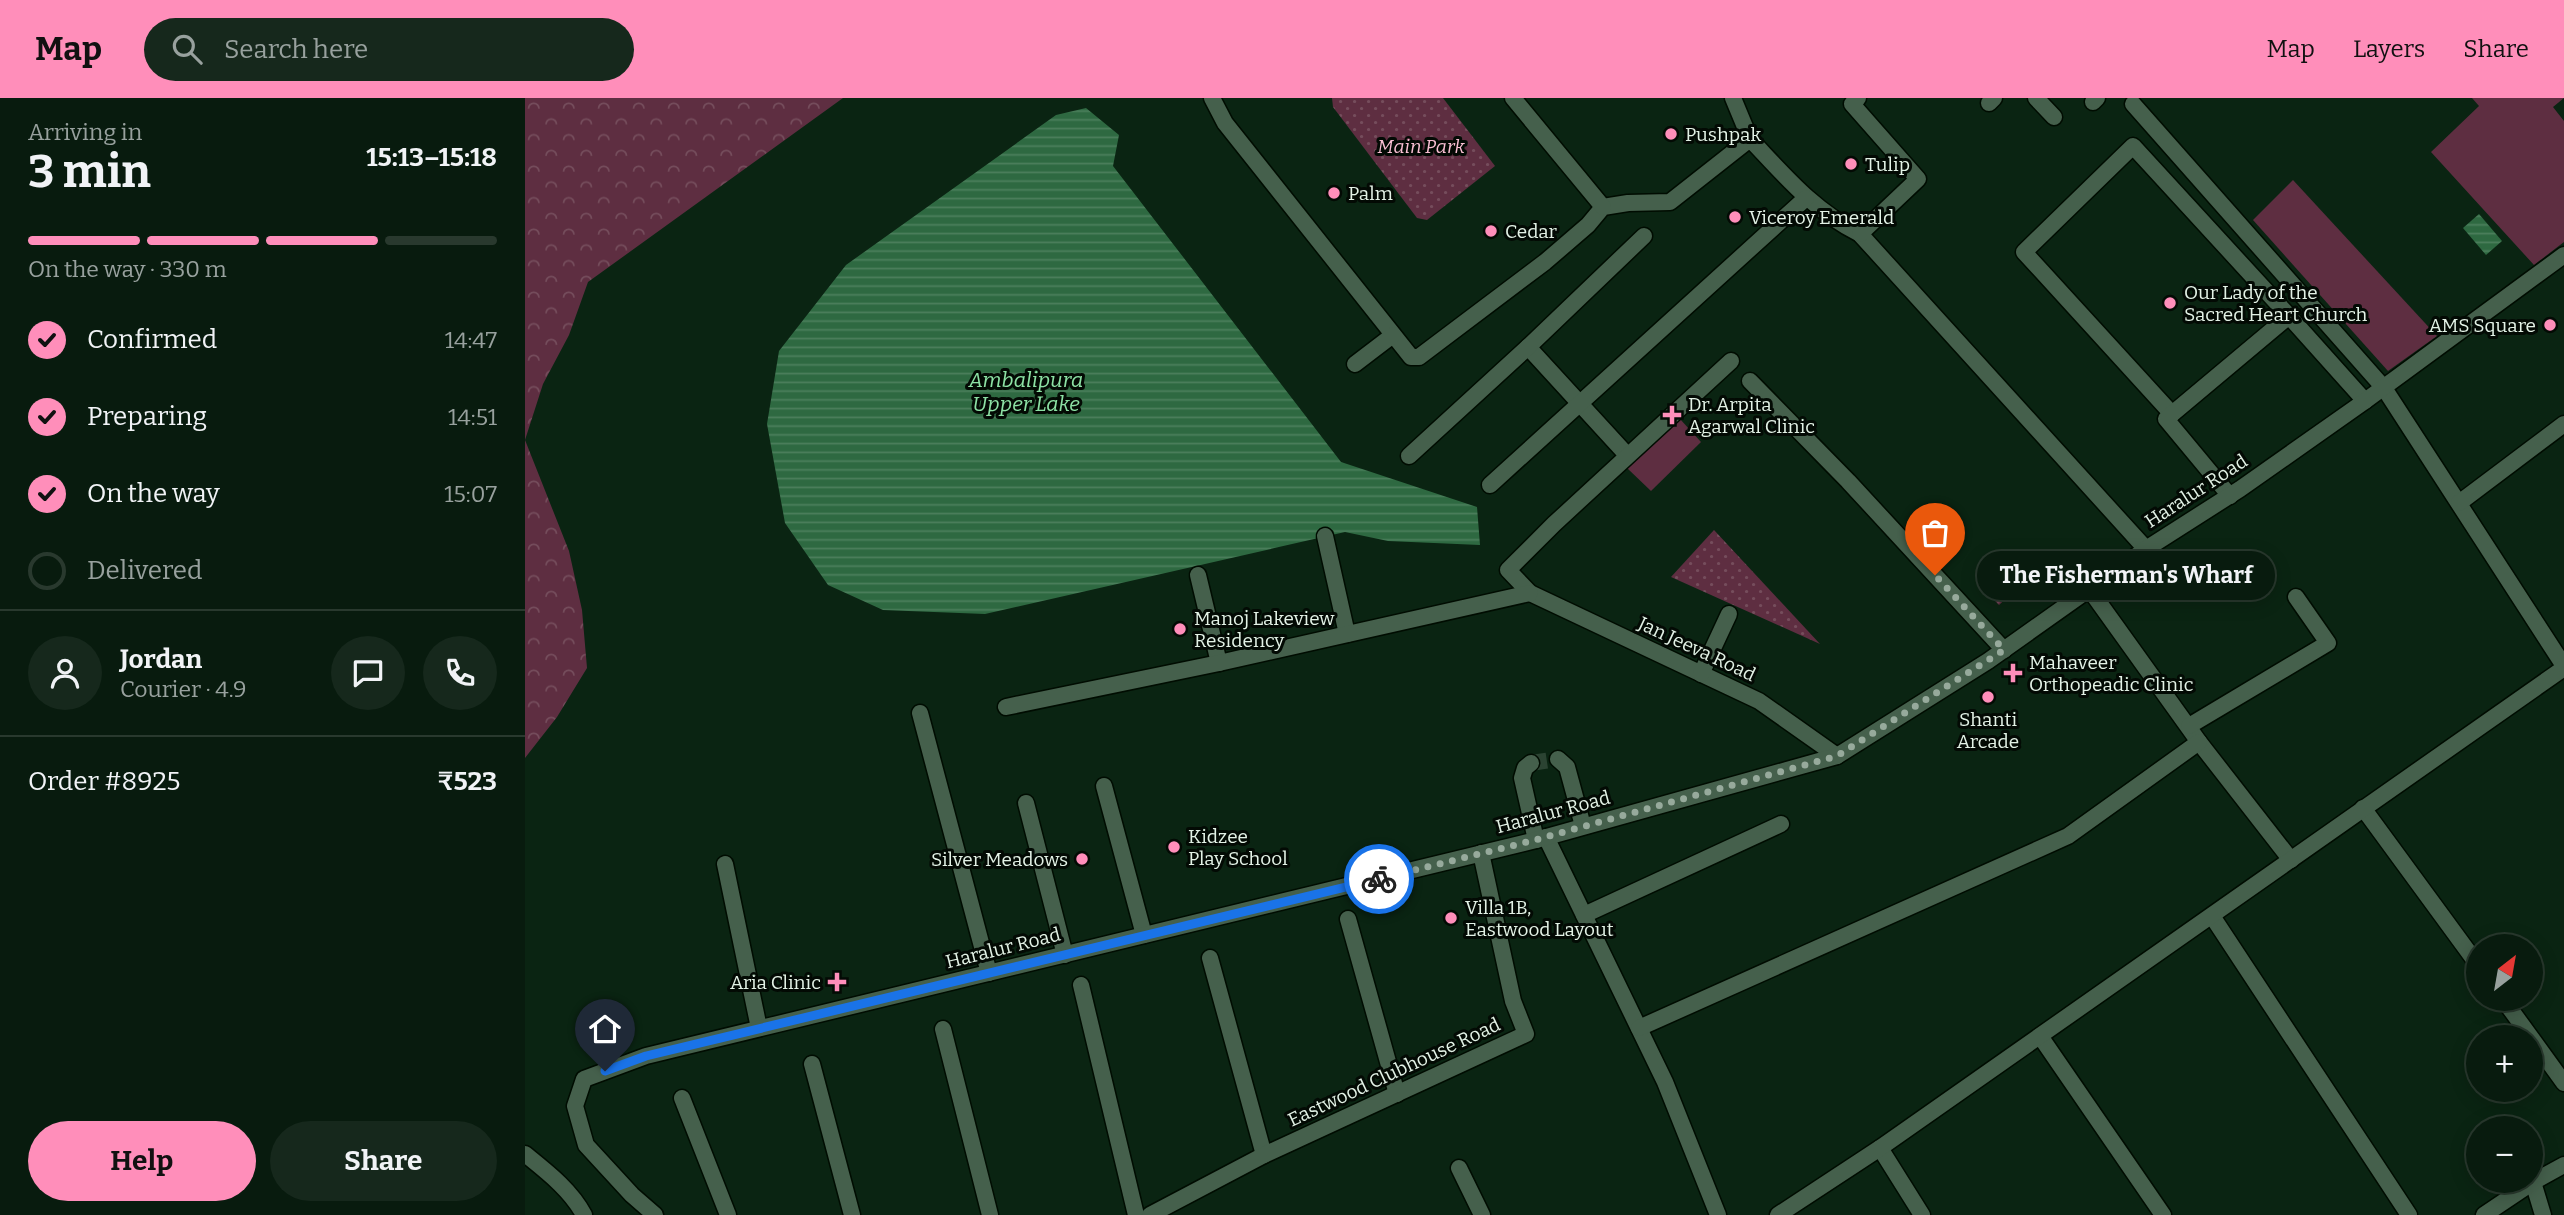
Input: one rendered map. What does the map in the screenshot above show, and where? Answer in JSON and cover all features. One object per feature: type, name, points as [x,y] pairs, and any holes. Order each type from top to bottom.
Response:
[{"type":"street","points":[[1212,98],[1225,123],[1411,357],[1419,357],[1545,262],[1588,225],[1603,207],[1669,202],[1750,139]]},
{"type":"street","points":[[1513,98],[1603,207]]},
{"type":"street","points":[[1733,98],[1750,139],[1806,198],[1834,221],[1860,234],[2146,549]]},
{"type":"street","points":[[1858,98],[1853,104],[1918,179],[1860,234]]},
{"type":"street","points":[[2036,98],[2054,117]]},
{"type":"street","points":[[1778,1215],[1881,1148],[2564,667],[2383,388],[2133,104]]},
{"type":"street","points":[[2172,414],[2024,252],[2133,146],[2365,401]]},
{"type":"street","points":[[1490,485],[1806,198]]},
{"type":"street","points":[[1409,456],[1644,236]]},
{"type":"street","name":"Haralur Road","points":[[655,1215],[632,1195],[586,1145],[575,1106],[584,1079],[646,1056],[1541,838],[1837,756],[2004,650],[2146,549],[2230,496],[2564,255]]},
{"type":"street","points":[[2230,496],[2166,419],[2289,316]]},
{"type":"street","points":[[1355,364],[1393,335]]},
{"type":"street","points":[[1528,347],[1627,455]]},
{"type":"street","points":[[1530,593],[1508,570],[1627,455],[1731,361]]},
{"type":"street","points":[[1750,381],[1848,481],[2004,650]]},
{"type":"street","points":[[2459,503],[2564,424]]},
{"type":"street","points":[[1325,536],[1347,634]]},
{"type":"street","points":[[1198,575],[1219,663]]},
{"type":"street","points":[[2090,590],[2200,742],[2291,860]]},
{"type":"street","points":[[1006,707],[1219,663],[1530,593]]},
{"type":"street","name":"Jan Jeeva Road","points":[[1530,593],[1759,701],[1837,756]]},
{"type":"street","points":[[2189,726],[2328,643],[2296,597]]},
{"type":"street","points":[[1701,674],[1729,614]]},
{"type":"street","points":[[920,713],[989,973]]},
{"type":"street","points":[[1639,1028],[2068,836],[2200,742]]},
{"type":"street","points":[[1558,758],[1567,766],[1583,827]]},
{"type":"street","points":[[1531,763],[1525,768],[1522,778],[1541,838],[1584,915],[1665,1083],[1718,1215]]},
{"type":"street","points":[[1104,786],[1144,936]]},
{"type":"street","points":[[1025,803],[1065,954]]},
{"type":"street","points":[[2363,808],[2466,949]]},
{"type":"street","points":[[1584,915],[1781,824]]},
{"type":"street","name":"Eastwood Clubhouse Road","points":[[1150,1215],[1264,1155],[1526,1034],[1513,1001],[1481,853]]},
{"type":"street","points":[[725,863],[759,1028]]},
{"type":"street","points":[[2212,916],[2409,1215]]},
{"type":"street","points":[[1348,919],[1397,1094]]},
{"type":"street","points":[[1210,958],[1264,1155]]},
{"type":"street","points":[[1081,985],[1136,1215]]},
{"type":"street","points":[[2512,1012],[2564,1083]]},
{"type":"street","points":[[943,1029],[990,1215]]},
{"type":"street","points":[[2040,1036],[2163,1215]]},
{"type":"street","points":[[813,1064],[852,1215]]},
{"type":"street","points":[[682,1098],[728,1215]]},
{"type":"street","points":[[1881,1148],[1922,1215]]},
{"type":"street","points":[[525,1154],[552,1176],[584,1215]]},
{"type":"street","points":[[2543,1177],[2564,1165]]},
{"type":"street","points":[[1459,1168],[1482,1215]]},
{"type":"street","points":[[2484,1215],[2517,1193]]},
{"type":"street","points":[[2536,1193],[2543,1215]]},
{"type":"green space","points":[[525,98],[843,98],[588,282],[569,335],[543,384],[525,440]]},
{"type":"green space","name":"Main Park","points":[[1332,98],[1443,98],[1495,166],[1427,220],[1417,218],[1333,107]]},
{"type":"green space","points":[[2472,98],[2564,98],[2553,107],[2564,121],[2564,242],[2534,265],[2431,152],[2479,106]]},
{"type":"green space","points":[[2293,180],[2437,336],[2388,371],[2253,220]]},
{"type":"green space","points":[[1680,419],[1701,442],[1651,491],[1627,468]]},
{"type":"green space","points":[[525,440],[569,551],[582,610],[587,668],[557,717],[525,758]]},
{"type":"green space","points":[[1714,530],[1820,644],[1671,577]]},
{"type":"green space","points":[[1998,573],[2015,590],[1999,605],[1983,588]]},
{"type":"water","name":"Ambalipura Upper Lake","points":[[1086,108],[1119,135],[1113,166],[1341,462],[1477,507],[1480,545],[1388,541],[1345,532],[985,614],[883,610],[828,585],[785,523],[767,424],[779,351],[846,265],[1056,115]]},
{"type":"water","points":[[2479,214],[2502,241],[2486,255],[2463,228]]},
{"type":"tunnel","points":[[1531,763],[1558,759]]},
{"type":"way so far","points":[[1379,879],[1535,840],[1837,756],[2004,650],[1935,575]]},
{"type":"place","name":"Pushpak","points":[[1671,134]]},
{"type":"place","name":"Tulip","points":[[1851,164]]},
{"type":"place","name":"Palm","points":[[1334,193]]},
{"type":"place","name":"Viceroy Emerald","points":[[1735,217]]},
{"type":"place","name":"Cedar","points":[[1491,231]]},
{"type":"place","name":"Our Lady of the Sacred Heart Church","points":[[2170,303]]},
{"type":"place","name":"AMS Square","points":[[2550,325]]},
{"type":"place","name":"Dr. Arpita Agarwal Clinic","points":[[1672,415]]},
{"type":"place","name":"The Fisherman's Wharf","points":[[1935,575]]},
{"type":"place","name":"Manoj Lakeview Residency","points":[[1180,629]]},
{"type":"place","name":"Mahaveer Orthopeadic Clinic","points":[[2013,673]]},
{"type":"place","name":"Shanti Arcade","points":[[1988,697]]},
{"type":"place","name":"Kidzee Play School","points":[[1174,847]]},
{"type":"place","name":"Silver Meadows","points":[[1082,859]]},
{"type":"place","name":"Villa 1B, Eastwood Layout","points":[[1451,918]]},
{"type":"place","name":"Aria Clinic","points":[[837,982]]},
{"type":"route","points":[[605,1071],[646,1056],[1379,879]]}]
